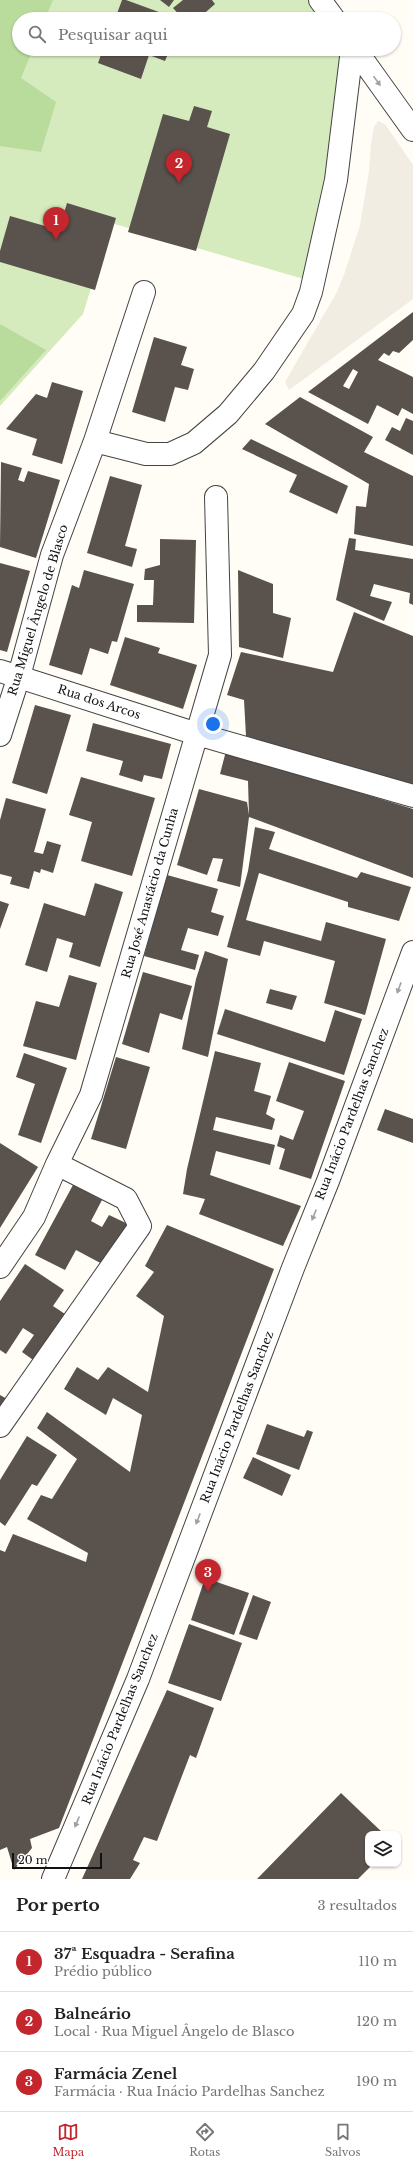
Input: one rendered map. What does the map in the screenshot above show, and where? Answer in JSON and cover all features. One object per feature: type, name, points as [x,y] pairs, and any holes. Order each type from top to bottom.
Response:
[{"type":"street","points":[[320,0],[329,12]]},
{"type":"street","points":[[95,441],[146,454],[170,454],[194,443],[228,414],[260,376],[303,314],[311,292],[336,180],[353,56]]},
{"type":"street","points":[[359,56],[413,130]]},
{"type":"street","name":"Rua Miguel Ângelo de Blasco","points":[[0,735],[9,674],[95,441],[144,292]]},
{"type":"street","name":"Rua José Anastácio da Cunha","points":[[0,1267],[34,1217],[57,1164],[90,1095],[220,655],[216,497]]},
{"type":"street","name":"Rua dos Arcos","points":[[9,674],[197,734],[413,796]]},
{"type":"street","name":"Rua Inácio Pardelhas Sanchez","points":[[53,1879],[138,1679],[290,1276],[328,1181],[413,952]]},
{"type":"street","points":[[0,1426],[140,1226],[126,1199],[57,1164]]},
{"type":"green space","points":[[0,0],[322,0],[330,12],[12,12],[12,56],[345,56],[314,282],[111,223],[83,314],[0,406]]},
{"type":"green space","points":[[0,0],[53,0],[48,12],[12,12],[12,56],[30,56],[21,78],[56,102],[41,152],[0,146]]},
{"type":"green space","points":[[0,324],[46,350],[0,401]]},
{"type":"shaded area","points":[[378,121],[385,124],[413,165],[413,299],[289,390],[285,382],[337,292],[345,272],[360,225],[369,171],[371,144],[374,127]]},
{"type":"building","points":[[122,0],[126,0],[159,12],[118,12]]},
{"type":"building","points":[[160,0],[174,0],[169,7]]},
{"type":"building","points":[[183,0],[212,0],[215,4],[206,12],[177,12],[173,8]]},
{"type":"building","points":[[100,56],[149,56],[141,79],[98,63]]},
{"type":"building","points":[[152,56],[167,56],[165,61]]},
{"type":"building","points":[[194,106],[212,111],[207,127],[230,134],[196,251],[128,232],[163,114],[189,121]]},
{"type":"building","points":[[67,203],[116,218],[95,290],[0,262],[0,251],[10,216],[59,230]]},
{"type":"building","points":[[413,312],[413,340],[399,353],[393,351],[389,356],[384,353],[378,360],[413,377],[413,414],[402,408],[398,416],[377,405],[368,424],[308,392]],"holes":[[[353,369],[358,372],[349,389],[343,386]]]},
{"type":"building","points":[[154,337],[187,347],[181,365],[194,369],[188,390],[175,387],[165,422],[132,412]]},
{"type":"building","points":[[52,382],[83,391],[62,464],[32,455],[37,439],[6,429],[36,394],[47,398]]},
{"type":"building","points":[[300,397],[373,437],[364,452],[413,476],[413,546],[354,534],[356,506],[366,507],[369,484],[265,424]]},
{"type":"building","points":[[406,418],[413,421],[413,455],[385,440],[392,427],[400,431]]},
{"type":"building","points":[[251,439],[348,486],[337,514],[289,492],[297,475],[242,449]]},
{"type":"building","points":[[1,462],[22,468],[18,480],[24,482],[28,471],[60,480],[36,558],[0,547]]},
{"type":"building","points":[[110,476],[142,485],[125,546],[137,549],[132,567],[87,553]]},
{"type":"building","points":[[349,538],[356,539],[355,550],[413,559],[413,605],[409,603],[410,593],[374,584],[370,596],[392,602],[384,621],[336,600]]},
{"type":"building","points":[[160,539],[196,540],[194,623],[137,622],[137,605],[153,605],[154,580],[144,580],[145,569],[160,565]]},
{"type":"building","points":[[0,563],[30,571],[7,652],[0,650]]},
{"type":"building","points":[[84,570],[134,584],[117,642],[112,641],[108,654],[90,648],[82,675],[49,665],[72,585],[79,588]]},
{"type":"building","points":[[238,570],[273,584],[273,613],[291,618],[283,658],[239,647]]},
{"type":"building","points":[[354,612],[413,636],[413,789],[246,736],[244,700],[227,695],[241,652],[333,672]]},
{"type":"building","points":[[125,637],[160,648],[158,653],[197,665],[183,709],[110,685]]},
{"type":"building","points":[[35,705],[71,715],[47,794],[12,783]]},
{"type":"building","points":[[93,723],[171,744],[162,779],[144,775],[142,782],[119,775],[123,761],[86,751]]},
{"type":"building","points":[[226,751],[413,809],[413,878],[249,817],[240,887],[217,881],[223,859],[213,858],[207,875],[177,865],[199,789],[247,802],[249,815],[248,781],[220,774]]},
{"type":"building","points":[[81,777],[155,798],[132,876],[81,861],[92,822],[69,815]]},
{"type":"building","points":[[6,798],[46,809],[34,852],[43,854],[47,841],[61,845],[53,873],[41,869],[40,873],[34,871],[29,889],[10,884],[12,877],[0,874],[0,820]]},
{"type":"building","points":[[255,827],[275,832],[269,849],[357,878],[361,872],[411,887],[399,921],[348,907],[348,902],[259,873],[246,920],[321,941],[326,922],[386,939],[365,1015],[324,1003],[335,961],[264,941],[260,956],[227,947],[248,871]]},
{"type":"building","points":[[167,875],[218,889],[211,912],[224,916],[218,936],[188,928],[181,950],[199,955],[195,970],[144,956]]},
{"type":"building","points":[[95,883],[123,892],[100,967],[69,957],[73,943],[57,938],[47,972],[25,965],[44,903],[85,916]]},
{"type":"building","points":[[0,901],[9,904],[0,929]]},
{"type":"building","points":[[205,951],[228,959],[208,1057],[182,1049],[196,979]]},
{"type":"building","points":[[143,972],[192,986],[182,1020],[160,1013],[149,1053],[122,1044]]},
{"type":"building","points":[[69,975],[97,983],[76,1060],[23,1046],[36,1001],[59,1007]]},
{"type":"building","points":[[270,989],[297,996],[292,1010],[266,1003]]},
{"type":"building","points":[[225,1009],[325,1042],[335,1010],[362,1019],[344,1075],[217,1034]]},
{"type":"building","points":[[215,1051],[261,1063],[254,1091],[271,1096],[266,1114],[275,1119],[272,1130],[216,1117],[213,1130],[275,1145],[270,1165],[216,1151],[210,1175],[301,1206],[283,1246],[199,1214],[205,1199],[183,1194],[187,1169]]},
{"type":"building","points":[[24,1053],[67,1068],[41,1143],[18,1135],[35,1084],[16,1077]]},
{"type":"building","points":[[116,1057],[150,1067],[126,1149],[91,1139]]},
{"type":"building","points":[[289,1062],[345,1081],[311,1179],[279,1169],[285,1149],[277,1146],[280,1135],[293,1140],[304,1111],[276,1101]]},
{"type":"building","points":[[385,1109],[413,1119],[413,1143],[377,1130]]},
{"type":"building","points":[[0,1143],[38,1167],[0,1228]]},
{"type":"building","points":[[73,1185],[102,1200],[91,1221],[102,1227],[109,1215],[128,1224],[106,1266],[76,1250],[65,1270],[35,1255]]},
{"type":"building","points":[[167,1225],[274,1269],[59,1828],[30,1839],[32,1848],[14,1870],[7,1847],[0,1850],[0,1550],[5,1552],[13,1534],[86,1562],[88,1553],[27,1519],[41,1495],[52,1499],[77,1459],[37,1428],[47,1412],[130,1472],[142,1415],[113,1398],[106,1415],[64,1389],[77,1367],[98,1380],[108,1367],[148,1392],[164,1316],[136,1296],[154,1272],[145,1266]]},
{"type":"building","points":[[25,1264],[64,1290],[53,1306],[68,1316],[36,1362],[22,1352],[34,1335],[23,1328],[6,1354],[0,1350],[0,1301]]},
{"type":"building","points":[[0,1395],[7,1399],[0,1409]]},
{"type":"building","points":[[267,1424],[304,1437],[307,1430],[313,1432],[299,1470],[256,1454]]},
{"type":"building","points":[[27,1436],[57,1455],[37,1486],[32,1484],[5,1526],[0,1522],[0,1480]]},
{"type":"building","points":[[253,1457],[291,1475],[282,1496],[243,1478]]},
{"type":"building","points":[[205,1578],[249,1593],[234,1635],[191,1620]]},
{"type":"building","points":[[253,1595],[271,1602],[257,1640],[239,1634]]},
{"type":"building","points":[[189,1624],[242,1643],[221,1701],[168,1683]]},
{"type":"building","points":[[167,1690],[214,1708],[196,1758],[190,1755],[157,1841],[144,1837],[133,1860],[140,1863],[130,1879],[82,1879]]},
{"type":"building","points":[[341,1793],[381,1831],[365,1831],[365,1867],[370,1867],[358,1879],[257,1879]]},
{"type":"place","name":"Balneário","points":[[179,183]]},
{"type":"place","name":"37ª Esquadra - Serafina","points":[[56,240]]},
{"type":"place","name":"Farmácia Zenel","points":[[208,1592]]}]
